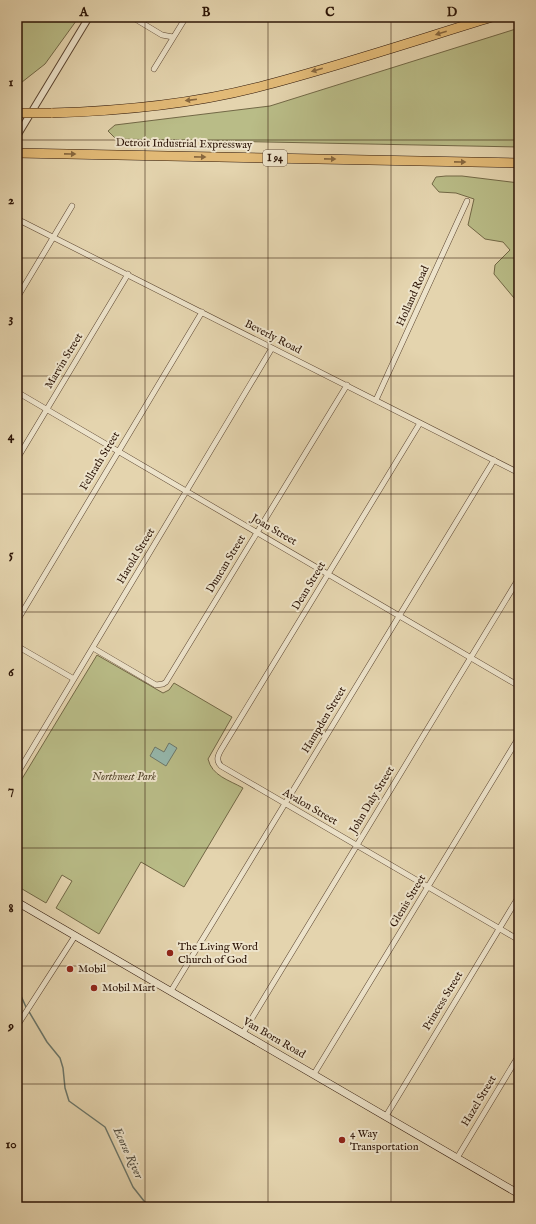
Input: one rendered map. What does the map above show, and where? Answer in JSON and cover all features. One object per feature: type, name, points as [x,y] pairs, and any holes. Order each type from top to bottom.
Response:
[{"type":"highway","points":[[17,113],[105,111],[198,99],[259,87],[492,17]]},
{"type":"highway","name":"Detroit Industrial Expressway","points":[[17,153],[519,163]]},
{"type":"main road","name":"Van Born Road","points":[[17,902],[519,1194]]},
{"type":"street","points":[[17,136],[89,17]]},
{"type":"street","points":[[132,17],[162,35],[173,37]]},
{"type":"street","points":[[154,69],[186,17]]},
{"type":"street","name":"Holland Road","points":[[376,400],[467,201]]},
{"type":"street","points":[[17,298],[72,206]]},
{"type":"street","name":"Beverly Road","points":[[17,219],[519,473]]},
{"type":"street","name":"Marvin Street","points":[[17,459],[128,274]]},
{"type":"street","name":"Fellrath Street","points":[[17,621],[202,312]]},
{"type":"street","name":"Harold Street","points":[[17,774],[272,348]]},
{"type":"street","name":"Duncan Street","points":[[93,648],[156,685],[166,682],[347,385]]},
{"type":"street","name":"Joan Street","points":[[17,392],[187,490],[519,686]]},
{"type":"street","name":"Dean Street","points":[[217,761],[217,757],[224,744],[420,423]]},
{"type":"street","name":"Hampden Street","points":[[171,991],[494,460]]},
{"type":"street","name":"John Daly Street","points":[[242,1033],[519,578]]},
{"type":"street","points":[[17,646],[74,679]]},
{"type":"street","name":"Glenis Street","points":[[314,1074],[519,737]]},
{"type":"street","name":"Avalon Street","points":[[217,761],[221,766],[285,804],[519,940]]},
{"type":"street","name":"Princess Street","points":[[386,1116],[519,896]]},
{"type":"street","points":[[17,1026],[75,936]]},
{"type":"street","name":"Hazel Street","points":[[456,1158],[519,1055]]},
{"type":"green space","points":[[17,17],[79,17],[45,64],[17,86]]},
{"type":"green space","points":[[519,28],[519,147],[116,139],[108,131],[115,125],[270,106]]},
{"type":"green space","points":[[462,176],[519,183],[519,304],[494,274],[495,265],[510,250],[503,242],[485,239],[468,225],[474,199],[456,193],[439,192],[432,184],[436,177]]},
{"type":"green space","name":"Northwest Park","points":[[97,655],[163,693],[169,690],[174,683],[232,717],[208,759],[213,770],[217,774],[243,788],[184,887],[141,862],[99,934],[56,908],[72,881],[62,875],[46,903],[17,886],[17,787]]},
{"type":"water","points":[[169,743],[177,748],[166,766],[150,756],[155,747],[164,752]]},
{"type":"waterway","name":"Ecorse River","points":[[17,987],[26,1007]]},
{"type":"waterway","name":"Ecorse River","points":[[28,1010],[47,1042],[60,1058],[63,1068],[65,1088],[69,1101],[105,1127],[133,1187],[144,1201],[152,1207]]},
{"type":"place","name":"The Living Word Church of God","points":[[170,953]]},
{"type":"place","name":"Mobil","points":[[70,969]]},
{"type":"place","name":"Mobil Mart","points":[[94,988]]},
{"type":"place","name":"4 Way Transportation","points":[[342,1140]]}]
